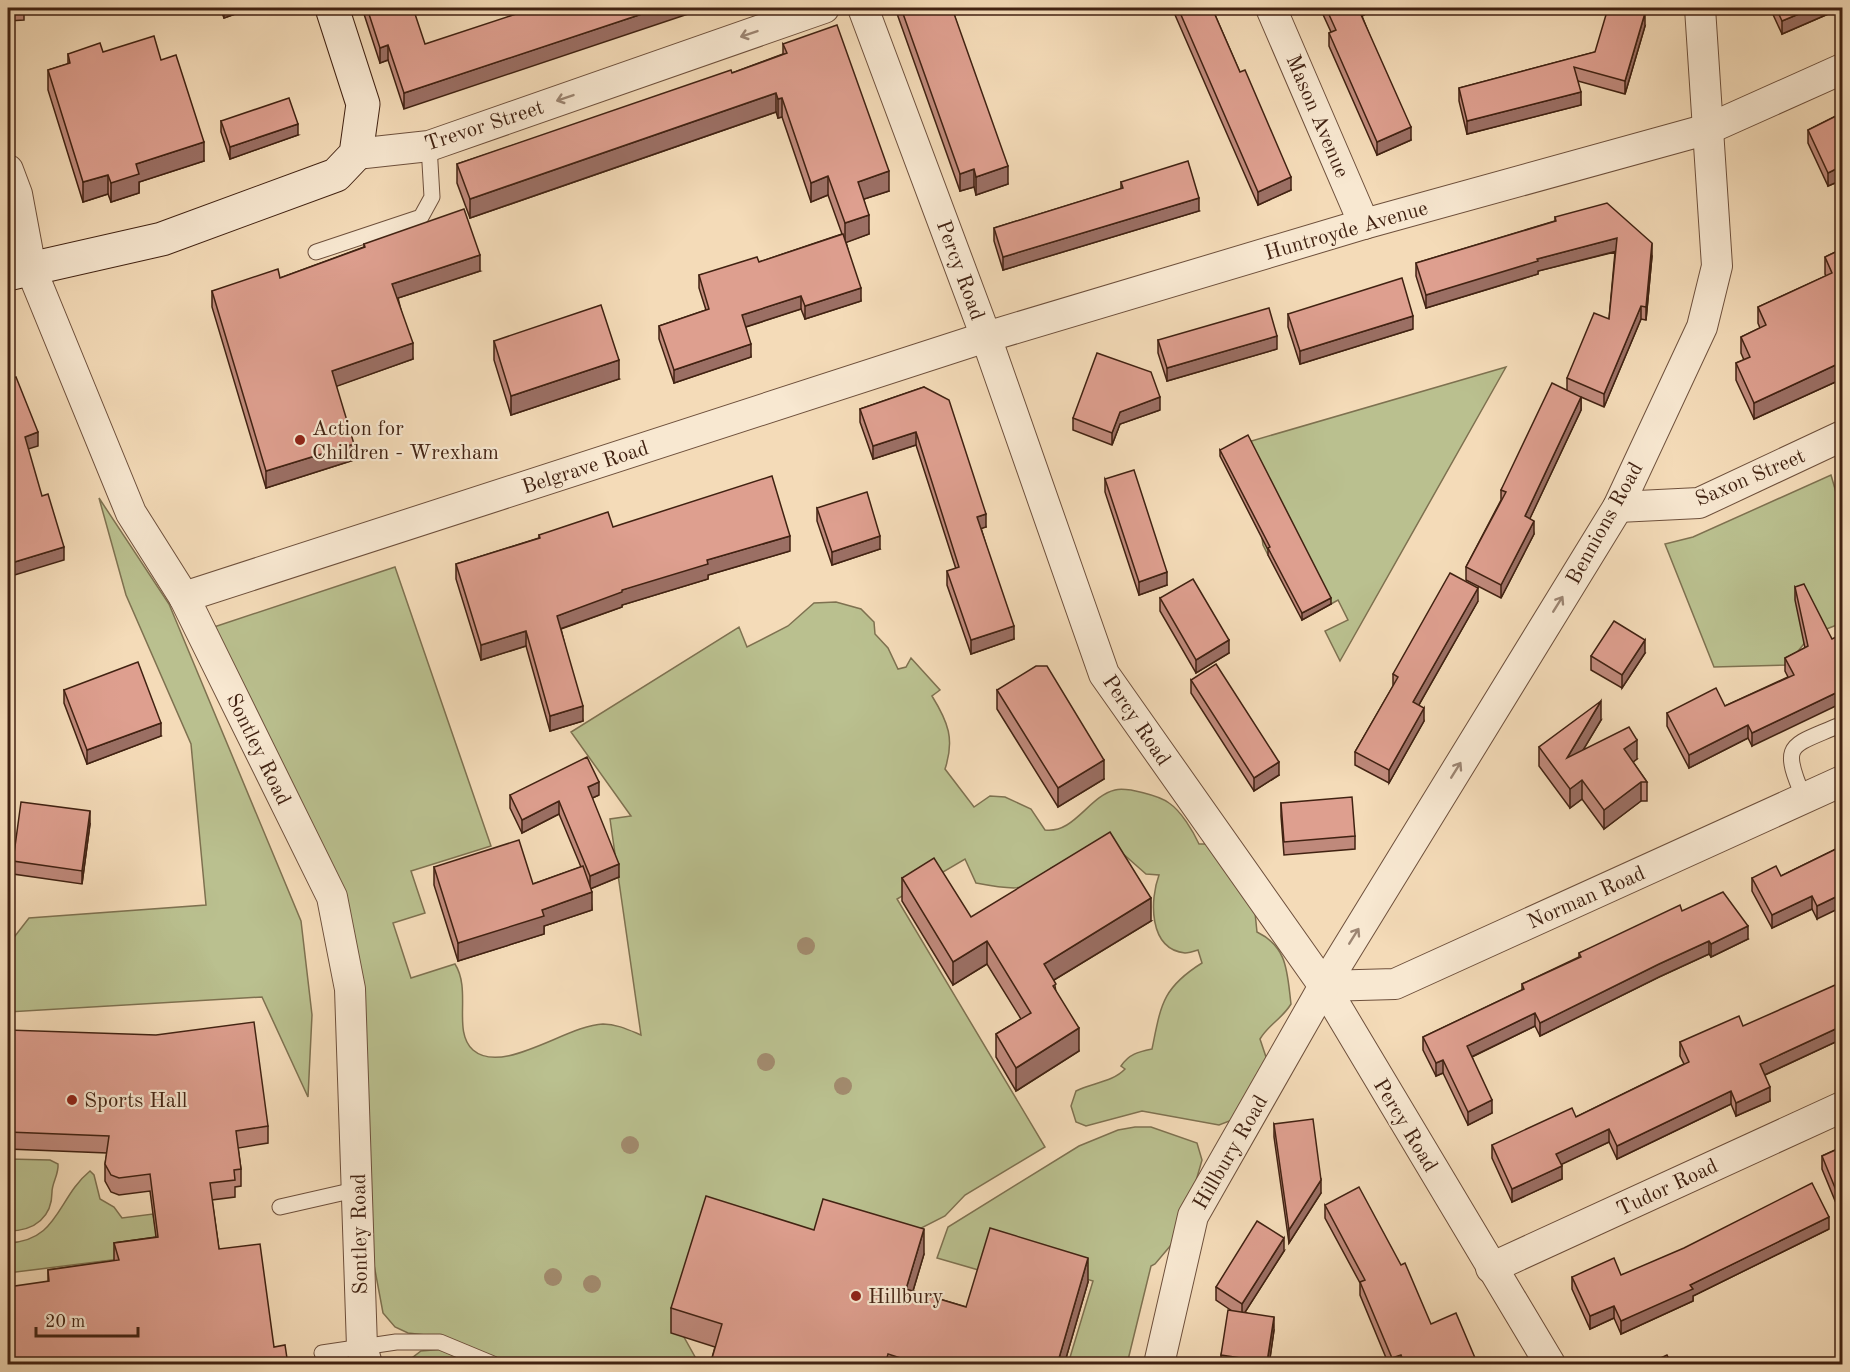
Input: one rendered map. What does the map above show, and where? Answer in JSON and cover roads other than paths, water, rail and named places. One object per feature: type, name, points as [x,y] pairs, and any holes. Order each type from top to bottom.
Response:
[{"type":"main road","points":[[19,271],[162,238],[336,175],[356,154],[363,104],[332,8]]},
{"type":"street","name":"Trevor Street","points":[[356,154],[429,146],[824,8]]},
{"type":"street","name":"Percy Road","points":[[863,8],[986,337],[1104,674],[1324,986],[1550,1365]]},
{"type":"street","name":"Mason Avenue","points":[[1271,8],[1364,224]]},
{"type":"street","name":"Bennions Road","points":[[1324,986],[1618,507],[1702,327],[1717,266],[1700,8]]},
{"type":"street","name":"Huntroyde Avenue","points":[[986,337],[1364,224],[1708,129],[1842,69]]},
{"type":"street","name":"Sontley Road","points":[[8,170],[16,194],[19,271],[131,513],[184,597],[332,897],[350,989],[364,1356]]},
{"type":"street","name":"Belgrave Road","points":[[184,597],[986,337]]},
{"type":"street","name":"Saxon Street","points":[[1618,507],[1699,502],[1842,436]]},
{"type":"street","name":"Norman Road","points":[[1324,986],[1395,984],[1842,781]]},
{"type":"street","name":"Hillbury Road","points":[[1159,1365],[1193,1216],[1324,986]]},
{"type":"street","name":"Tudor Road","points":[[1491,1268],[1842,1107]]},
{"type":"lane","points":[[316,252],[421,217],[432,196],[429,146]]},
{"type":"lane","points":[[1804,798],[1790,767],[1791,754],[1799,744],[1842,724]]},
{"type":"lane","points":[[280,1207],[358,1189]]},
{"type":"lane","points":[[322,1353],[364,1356],[396,1342],[440,1342],[493,1365]]},
{"type":"place","name":"Action for Children - Wrexham","points":[[300,440]]},
{"type":"place","name":"Sports Hall","points":[[72,1100]]},
{"type":"place","name":"Hillbury","points":[[856,1296]]}]
